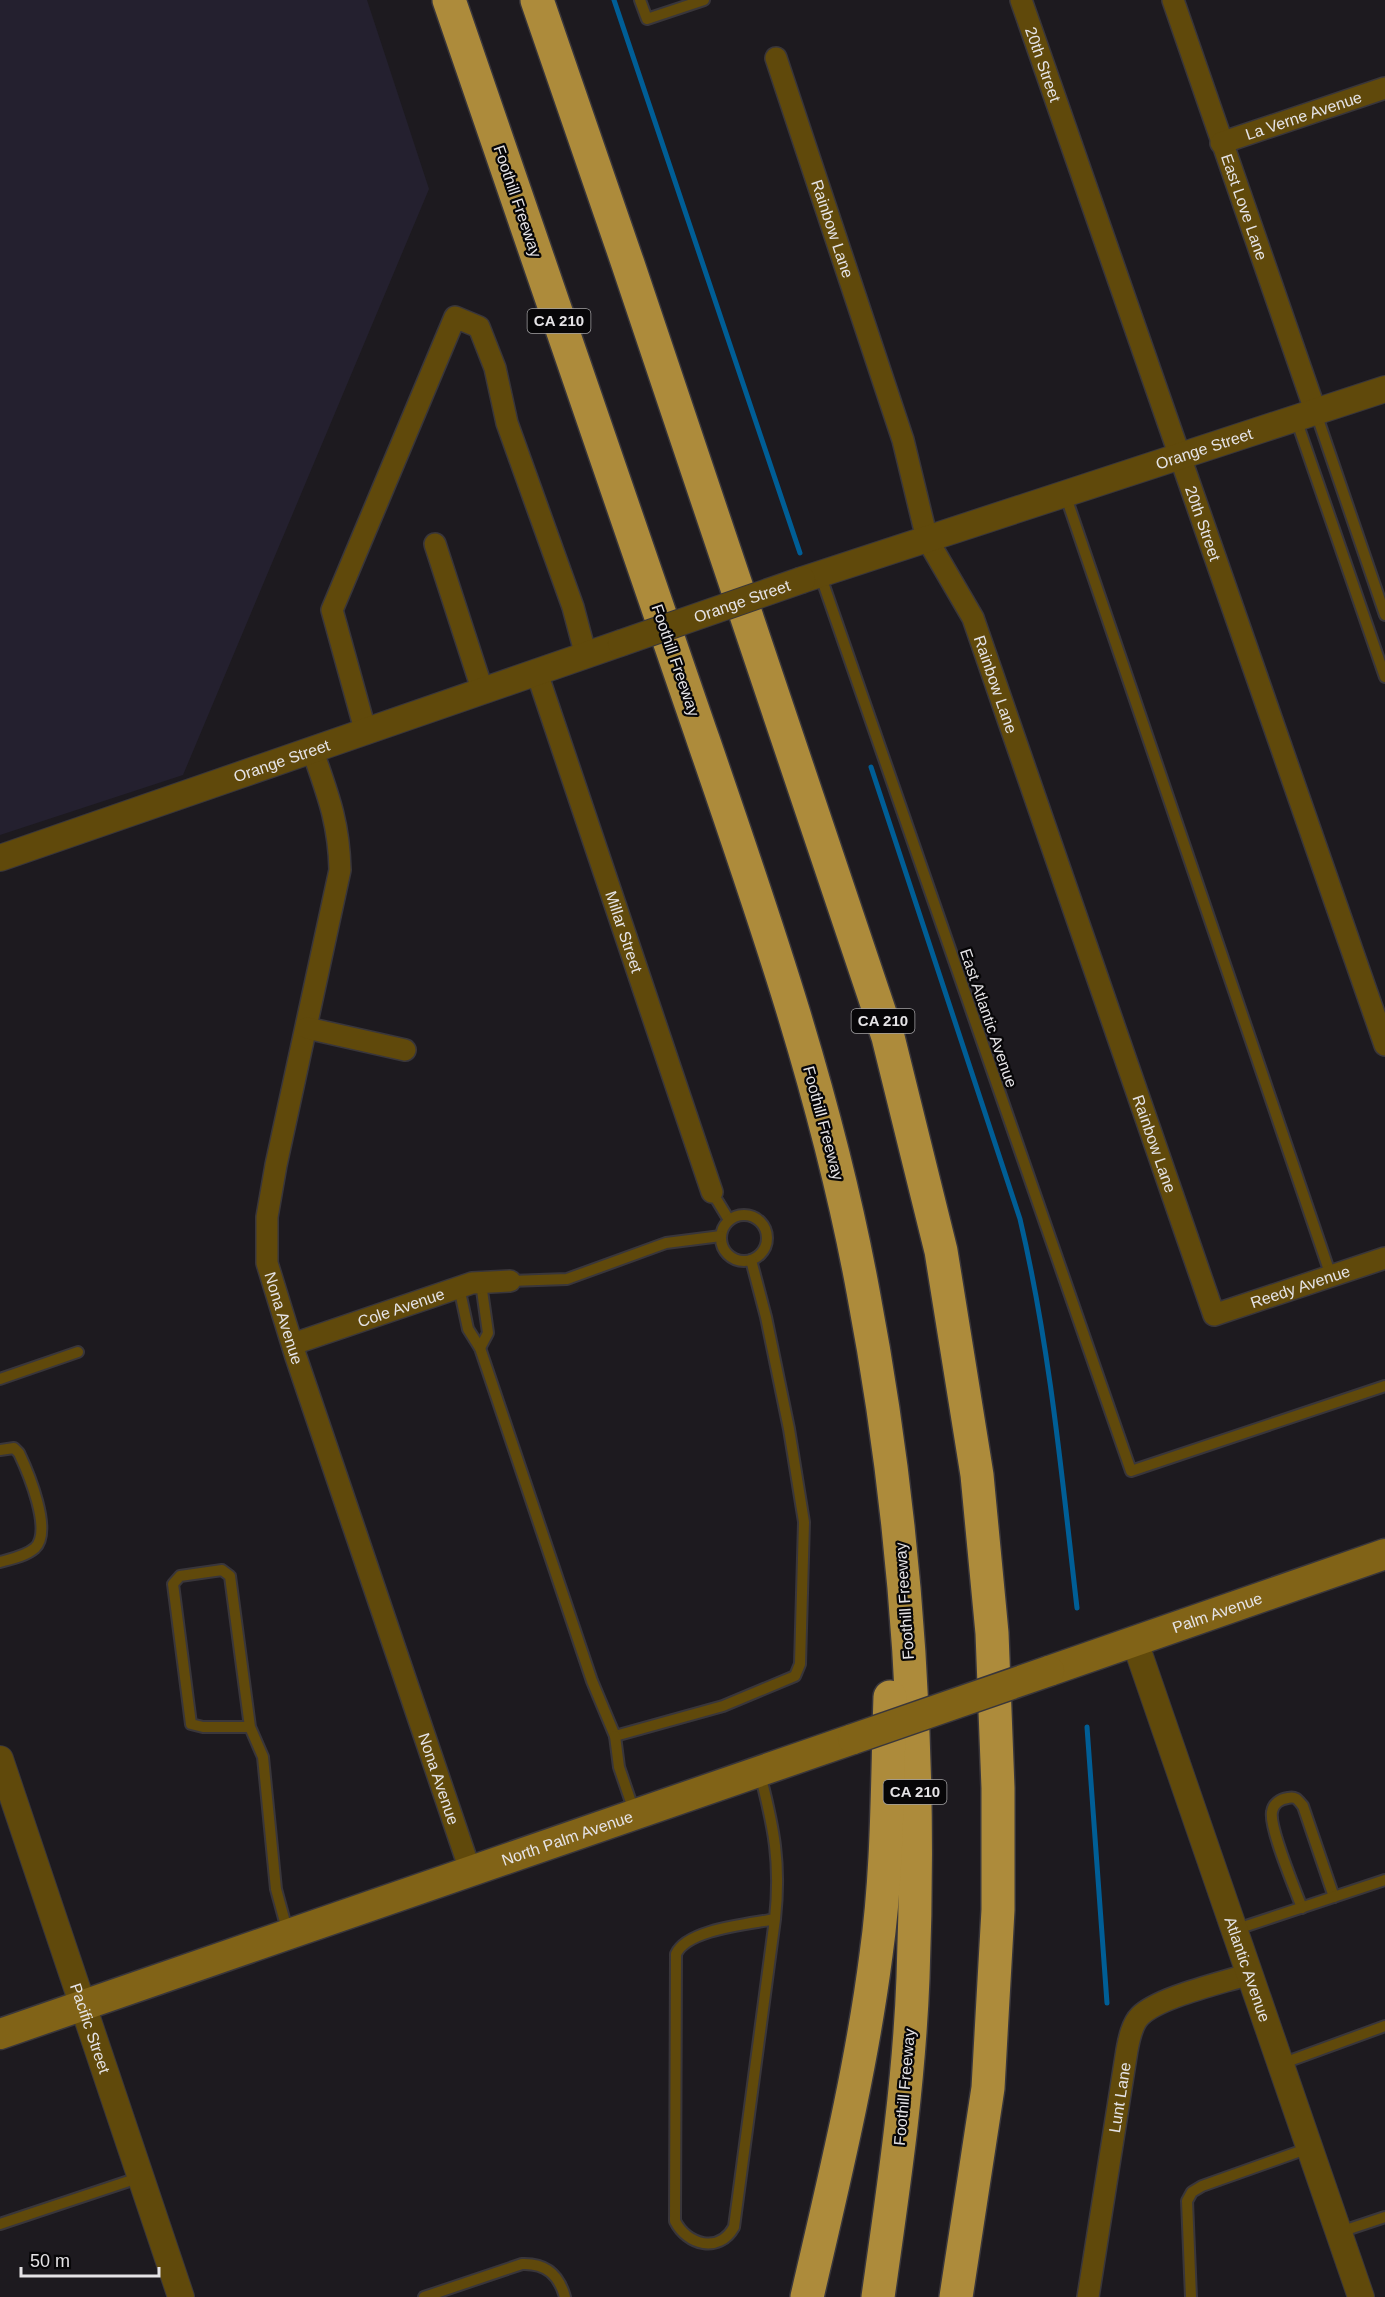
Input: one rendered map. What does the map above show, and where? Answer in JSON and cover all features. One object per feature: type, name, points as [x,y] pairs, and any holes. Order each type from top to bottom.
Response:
[{"type":"highway","name":"Foothill Freeway","points":[[450,0],[786,987],[842,1188],[863,1288],[897,1507],[906,1604],[915,1800],[913,1981],[899,2150],[878,2297]]},
{"type":"highway","name":"CA 210","points":[[537,0],[871,984],[888,1037],[941,1251],[977,1475],[992,1634],[998,1788],[998,1910],[988,2088],[956,2297]]},
{"type":"highway","points":[[807,2297],[864,2040],[885,1864],[890,1685],[884,1532],[863,1288]]},
{"type":"highway","points":[[974,2297],[988,2088]]},
{"type":"main road","name":"Palm Avenue","points":[[1049,1671],[1385,1554]]},
{"type":"main road","name":"North Palm Avenue","points":[[84,2004],[1049,1671]]},
{"type":"main road","points":[[0,2034],[84,2004]]},
{"type":"street","name":"20th Street","points":[[1021,0],[1182,456],[1385,1045]]},
{"type":"street","name":"East Love Lane","points":[[1173,0],[1221,142],[1306,416]]},
{"type":"street","name":"Rainbow Lane","points":[[776,58],[903,440],[927,539],[973,618],[1214,1315]]},
{"type":"street","name":"La Verne Avenue","points":[[1221,142],[1385,88]]},
{"type":"street","points":[[366,733],[332,610],[455,318],[479,327],[495,368],[507,423],[573,607],[586,656]]},
{"type":"street","name":"Orange Street","points":[[0,858],[313,752],[811,577],[1385,389]]},
{"type":"street","points":[[435,544],[483,692]]},
{"type":"street","name":"Millar Street","points":[[537,673],[712,1192]]},
{"type":"street","name":"Nona Avenue","points":[[313,752],[334,809],[339,840],[340,870],[276,1165],[267,1217],[267,1263],[292,1344],[470,1870]]},
{"type":"street","points":[[307,1028],[405,1050]]},
{"type":"street","name":"Reedy Avenue","points":[[1214,1315],[1385,1258]]},
{"type":"street","name":"Cole Avenue","points":[[292,1344],[459,1287],[510,1281]]},
{"type":"street","name":"Atlantic Avenue","points":[[1135,1642],[1338,2233],[1355,2296]]},
{"type":"street","name":"Pacific Street","points":[[0,1759],[181,2297]]},
{"type":"street","name":"Lunt Lane","points":[[1088,2297],[1130,2035],[1139,2017],[1165,2002],[1249,1974]]},
{"type":"lane","points":[[640,0],[647,20],[705,0]]},
{"type":"lane","points":[[1306,416],[1385,615]]},
{"type":"lane","points":[[1306,416],[1385,676]]},
{"type":"lane","points":[[1065,494],[1331,1276]]},
{"type":"lane","name":"East Atlantic Avenue","points":[[811,577],[1131,1471],[1385,1386]]},
{"type":"lane","points":[[712,1192],[729,1220]]},
{"type":"lane","points":[[750,1215],[757,1218],[766,1230],[766,1244],[763,1251],[751,1260],[744,1261],[730,1256],[722,1243],[721,1236],[729,1220],[736,1216],[750,1215]]},
{"type":"lane","points":[[510,1281],[567,1279],[666,1243],[721,1236]]},
{"type":"lane","points":[[615,1736],[723,1706],[795,1676],[800,1664],[804,1522],[787,1418],[751,1260]]},
{"type":"lane","points":[[480,1348],[488,1333],[481,1283]]},
{"type":"lane","points":[[459,1287],[468,1329],[480,1348],[592,1681],[615,1736],[619,1767],[635,1814]]},
{"type":"lane","points":[[0,1379],[78,1352]]},
{"type":"lane","points":[[0,1450],[14,1448],[19,1453],[43,1527],[37,1547],[25,1554],[0,1562]]},
{"type":"lane","points":[[250,1727],[203,1727],[191,1724],[173,1584],[180,1576],[222,1570],[230,1576],[250,1727],[263,1757],[276,1888],[288,1933]]},
{"type":"lane","points":[[759,1771],[775,1832],[780,1880],[775,1919],[734,2227],[729,2236],[716,2242],[704,2244],[693,2242],[680,2230],[675,2221],[676,1954],[686,1941],[708,1933],[775,1919]]},
{"type":"lane","points":[[1302,1908],[1271,1821],[1274,1805],[1280,1800],[1291,1797],[1298,1799],[1303,1806],[1334,1897]]},
{"type":"lane","points":[[1234,1930],[1385,1880]]},
{"type":"lane","points":[[1280,2064],[1385,2026]]},
{"type":"lane","points":[[1191,2297],[1187,2201],[1192,2192],[1202,2186],[1309,2148]]},
{"type":"lane","points":[[0,2224],[141,2176]]},
{"type":"lane","points":[[1338,2233],[1385,2217]]},
{"type":"lane","points":[[424,2297],[522,2264],[536,2263],[556,2276],[561,2283],[565,2297]]},
{"type":"shaded area","points":[[0,0],[367,0],[429,189],[183,775],[0,835]]},
{"type":"waterway","points":[[614,0],[800,553]]},
{"type":"waterway","points":[[871,767],[1020,1219],[1047,1364],[1077,1608]]},
{"type":"waterway","points":[[1087,1727],[1107,2003]]}]
